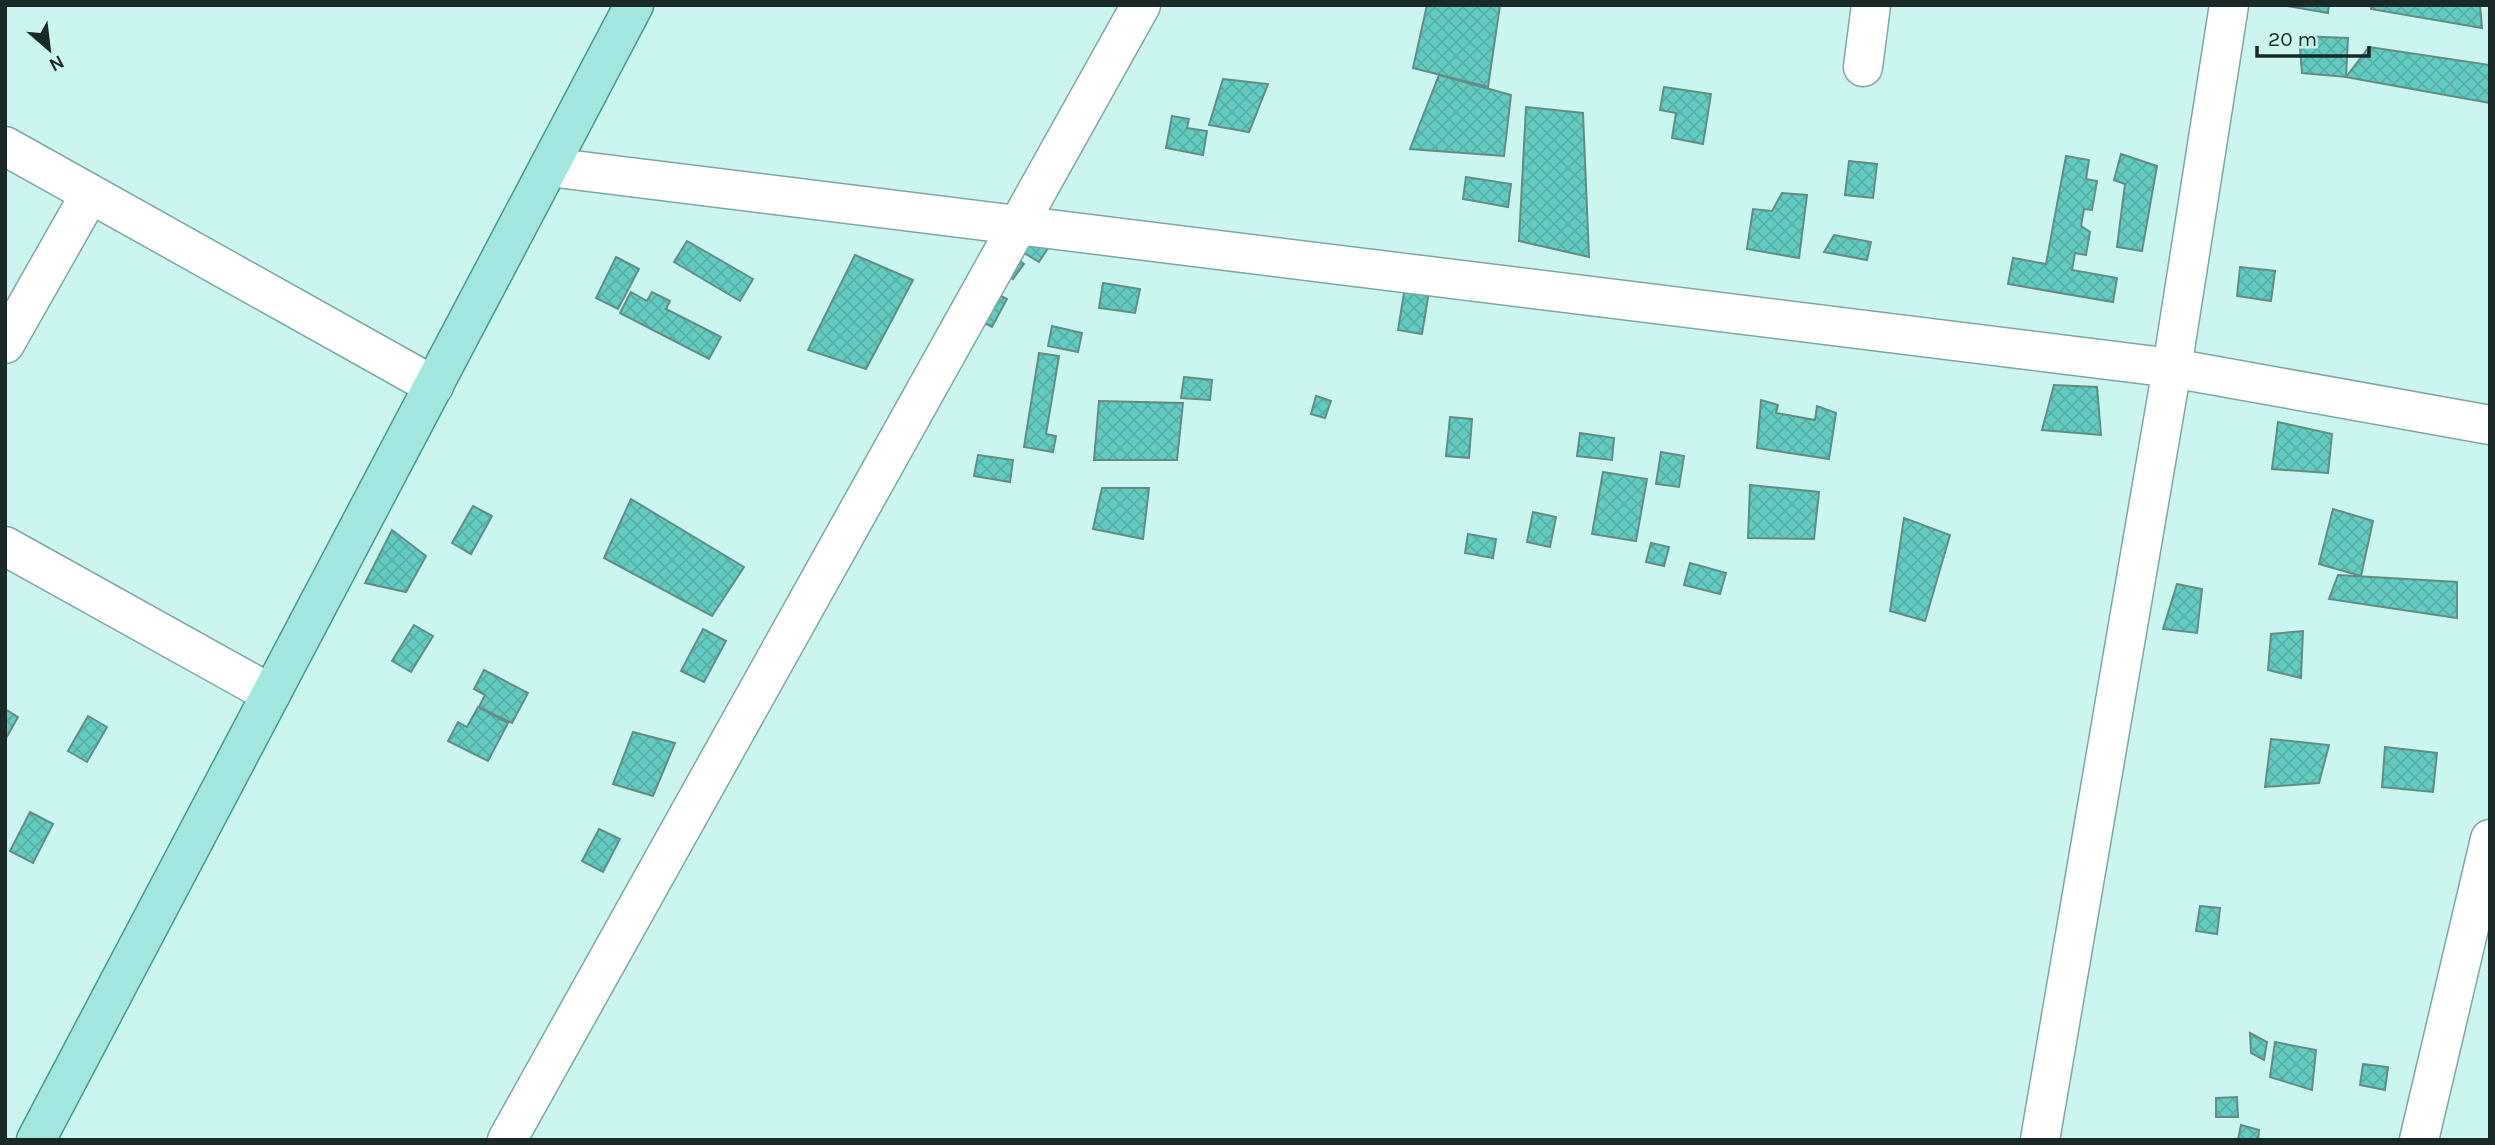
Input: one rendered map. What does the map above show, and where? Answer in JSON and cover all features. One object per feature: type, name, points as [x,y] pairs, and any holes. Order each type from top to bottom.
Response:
[{"type":"main road","points":[[36,1140],[634,5]]},
{"type":"street","points":[[507,1140],[1142,5]]},
{"type":"street","points":[[1863,67],[1871,5]]},
{"type":"street","points":[[2040,1140],[2172,368],[2229,5]]},
{"type":"street","points":[[5,146],[433,386]]},
{"type":"street","points":[[549,167],[2172,368],[2490,425]]},
{"type":"street","points":[[5,344],[90,194]]},
{"type":"street","points":[[5,546],[271,694]]},
{"type":"street","points":[[2419,1140],[2490,839]]},
{"type":"building","points":[[1427,5],[1500,5],[1488,87],[1413,68]]},
{"type":"building","points":[[2282,5],[2329,5],[2328,13]]},
{"type":"building","points":[[2372,5],[2480,5],[2482,28],[2371,9]]},
{"type":"building","points":[[2299,36],[2348,38],[2346,77],[2302,73]]},
{"type":"building","points":[[2369,47],[2490,65],[2490,103],[2346,77]]},
{"type":"building","points":[[1439,75],[1511,95],[1504,156],[1410,149]]},
{"type":"building","points":[[1223,79],[1268,84],[1249,132],[1209,125]]},
{"type":"building","points":[[1664,87],[1711,94],[1703,144],[1672,138],[1676,113],[1660,110]]},
{"type":"building","points":[[1526,107],[1583,113],[1589,257],[1519,241]]},
{"type":"building","points":[[1172,116],[1189,119],[1187,128],[1207,131],[1203,155],[1166,148]]},
{"type":"building","points":[[2121,154],[2157,166],[2142,251],[2117,247],[2125,184],[2114,180]]},
{"type":"building","points":[[2066,156],[2089,160],[2086,179],[2097,181],[2092,210],[2084,209],[2081,226],[2090,232],[2086,255],[2075,253],[2072,270],[2117,278],[2113,302],[2008,284],[2013,258],[2046,264]]},
{"type":"building","points":[[1849,161],[1877,164],[1873,198],[1845,195]]},
{"type":"building","points":[[1466,177],[1511,184],[1508,207],[1463,199]]},
{"type":"building","points":[[1782,193],[1807,195],[1799,258],[1747,249],[1753,209],[1772,211]]},
{"type":"building","points":[[1027,231],[1050,245],[1039,262],[1016,248]]},
{"type":"building","points":[[1834,235],[1871,242],[1867,260],[1824,252]]},
{"type":"building","points":[[687,241],[753,279],[740,301],[674,262]]},
{"type":"building","points":[[1008,252],[1024,264],[1013,279],[996,267]]},
{"type":"building","points":[[855,255],[913,280],[866,369],[808,350]]},
{"type":"building","points":[[616,257],[639,269],[618,309],[596,298]]},
{"type":"building","points":[[2240,267],[2275,271],[2271,301],[2237,296]]},
{"type":"building","points":[[1406,281],[1430,285],[1422,334],[1398,330]]},
{"type":"building","points":[[1103,283],[1140,289],[1135,313],[1099,308]]},
{"type":"building","points":[[987,289],[1007,299],[992,327],[973,317]]},
{"type":"building","points":[[631,292],[647,301],[652,292],[670,301],[666,309],[721,337],[709,359],[620,313]]},
{"type":"building","points":[[1052,326],[1082,333],[1078,352],[1048,346]]},
{"type":"building","points":[[1039,353],[1059,356],[1046,434],[1056,436],[1053,452],[1024,447]]},
{"type":"building","points":[[1184,377],[1212,380],[1210,400],[1181,398]]},
{"type":"building","points":[[2054,385],[2097,387],[2101,435],[2042,430]]},
{"type":"building","points":[[1316,396],[1331,401],[1325,418],[1311,414]]},
{"type":"building","points":[[1761,400],[1778,405],[1776,413],[1815,420],[1817,406],[1836,413],[1829,459],[1757,448]]},
{"type":"building","points":[[1099,401],[1183,403],[1177,460],[1094,460]]},
{"type":"building","points":[[1450,417],[1472,419],[1469,458],[1446,456]]},
{"type":"building","points":[[2278,422],[2332,434],[2328,473],[2272,469]]},
{"type":"building","points":[[1580,433],[1614,438],[1612,460],[1577,456]]},
{"type":"building","points":[[1661,452],[1684,456],[1679,487],[1656,484]]},
{"type":"building","points":[[978,455],[1013,460],[1010,482],[974,476]]},
{"type":"building","points":[[1603,472],[1647,479],[1636,541],[1592,534]]},
{"type":"building","points":[[1750,485],[1819,492],[1814,539],[1748,538]]},
{"type":"building","points":[[1102,488],[1149,488],[1143,539],[1093,529]]},
{"type":"building","points":[[631,499],[744,567],[712,616],[604,558]]},
{"type":"building","points":[[473,506],[492,516],[471,554],[452,543]]},
{"type":"building","points":[[2333,509],[2373,521],[2361,576],[2319,564]]},
{"type":"building","points":[[1533,512],[1556,517],[1550,547],[1527,542]]},
{"type":"building","points":[[1904,518],[1950,535],[1925,621],[1890,611]]},
{"type":"building","points":[[392,530],[426,556],[406,592],[365,583]]},
{"type":"building","points":[[1468,534],[1496,539],[1493,558],[1465,553]]},
{"type":"building","points":[[1651,543],[1669,547],[1664,566],[1646,562]]},
{"type":"building","points":[[1690,563],[1726,573],[1720,594],[1684,585]]},
{"type":"building","points":[[2338,575],[2457,582],[2457,618],[2329,599]]},
{"type":"building","points":[[2177,584],[2202,589],[2197,633],[2163,629]]},
{"type":"building","points":[[414,625],[433,636],[411,672],[392,661]]},
{"type":"building","points":[[703,629],[726,641],[704,682],[681,671]]},
{"type":"building","points":[[2303,631],[2301,678],[2268,670],[2271,634]]},
{"type":"building","points":[[484,670],[528,693],[512,723],[479,707],[485,695],[474,689]]},
{"type":"building","points":[[478,707],[508,723],[488,761],[448,741],[458,722],[467,727]]},
{"type":"building","points":[[5,709],[18,717],[5,740]]},
{"type":"building","points":[[88,716],[107,727],[87,762],[68,751]]},
{"type":"building","points":[[633,732],[675,743],[653,796],[613,784]]},
{"type":"building","points":[[2271,739],[2329,745],[2319,783],[2265,787]]},
{"type":"building","points":[[2385,747],[2437,753],[2433,792],[2382,787]]},
{"type":"building","points":[[30,812],[53,824],[33,863],[10,851]]},
{"type":"building","points":[[599,829],[620,839],[603,872],[582,861]]},
{"type":"building","points":[[2200,906],[2220,908],[2217,934],[2196,931]]},
{"type":"building","points":[[2250,1033],[2267,1042],[2264,1060],[2251,1053]]},
{"type":"building","points":[[2275,1042],[2316,1050],[2312,1090],[2270,1077]]},
{"type":"building","points":[[2363,1064],[2388,1067],[2385,1090],[2360,1085]]},
{"type":"building","points":[[2237,1097],[2238,1117],[2216,1117],[2216,1098]]},
{"type":"building","points":[[2241,1125],[2259,1130],[2258,1140],[2238,1140]]}]
